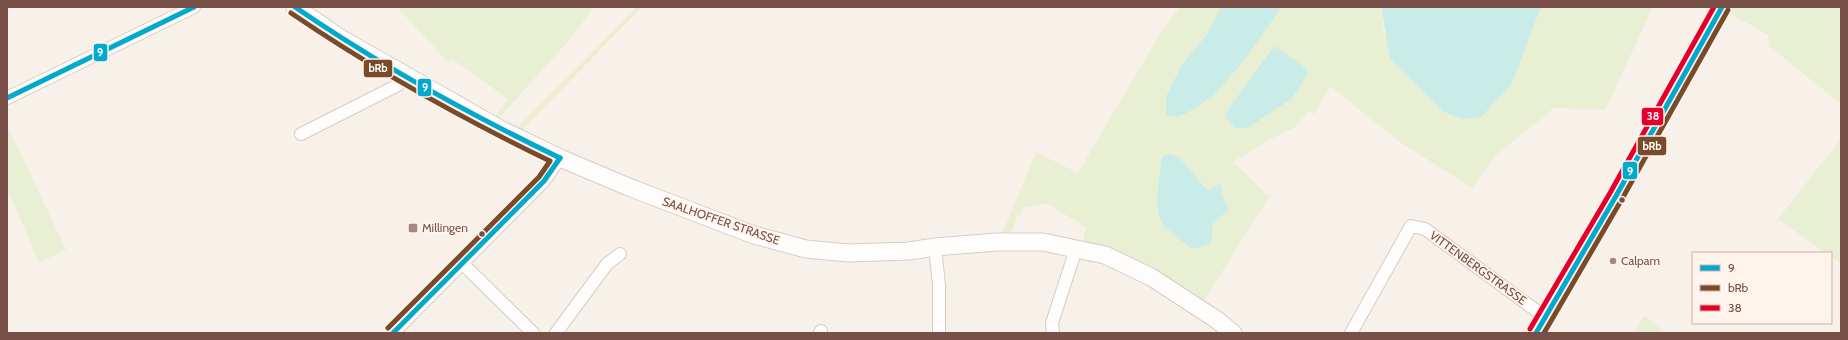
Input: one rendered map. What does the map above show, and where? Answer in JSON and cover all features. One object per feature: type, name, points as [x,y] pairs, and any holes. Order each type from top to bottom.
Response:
[{"type":"street","points":[[7,98],[194,7]]},
{"type":"street","name":"SAALHOFFER STRASSE","points":[[295,7],[340,38],[500,129],[560,158],[697,214],[754,235],[806,249],[848,253],[909,251],[936,247],[997,242],[1043,242],[1105,255],[1151,276],[1217,320],[1233,333]]},
{"type":"street","points":[[1536,333],[1616,196],[1722,7]]},
{"type":"street","points":[[300,134],[398,86],[405,75]]},
{"type":"street","points":[[393,333],[544,181],[560,158]]},
{"type":"street","name":"VITTENBERGSTRASSE","points":[[1351,333],[1411,226],[1425,229],[1545,317]]},
{"type":"street","points":[[936,247],[939,285],[939,333]]},
{"type":"street","points":[[1053,333],[1052,323],[1076,249]]},
{"type":"street","points":[[556,333],[607,264],[620,254]]},
{"type":"street","points":[[463,264],[533,333]]},
{"type":"green space","points":[[397,7],[594,7],[571,38],[498,119],[494,117],[508,99],[452,59],[449,63]]},
{"type":"green space","points":[[637,7],[642,7],[520,132],[516,129]]},
{"type":"green space","points":[[1180,7],[1221,7],[1207,34],[1181,66],[1166,96],[1167,116],[1179,116],[1194,109],[1209,98],[1223,84],[1249,53],[1282,7],[1381,7],[1384,34],[1512,83],[1541,7],[1653,7],[1605,110],[1554,108],[1494,157],[1472,188],[1400,142],[1330,86],[1315,114],[1309,111],[1294,128],[1270,139],[1233,162],[1269,197],[1203,302],[1145,265],[1083,241],[1086,227],[1046,203],[1023,208],[1021,215],[1018,215],[1010,235],[1001,236],[1036,152],[1078,173],[1158,37]],"holes":[[[1274,46],[1296,60],[1309,72],[1225,117],[1229,108]],[[1179,157],[1208,191],[1221,184],[1222,195],[1229,209],[1213,224],[1162,223],[1159,211],[1158,194],[1163,181]]]},
{"type":"green space","points":[[1732,7],[1841,7],[1841,104],[1769,46],[1768,35],[1729,13]]},
{"type":"green space","points":[[7,125],[66,250],[39,262],[7,188]]},
{"type":"green space","points":[[1841,139],[1841,264],[1832,258],[1832,252],[1825,252],[1778,219]]},
{"type":"green space","points":[[1644,316],[1667,333],[1634,333]]},
{"type":"water","points":[[1221,7],[1282,7],[1249,53],[1223,85],[1194,109],[1179,116],[1166,116],[1166,96],[1181,66],[1207,34]]},
{"type":"water","points":[[1381,7],[1541,7],[1512,83],[1481,117],[1463,119],[1444,112],[1390,59]]},
{"type":"water","points":[[1274,46],[1296,60],[1309,72],[1291,99],[1248,128],[1236,128],[1225,117],[1229,108]]},
{"type":"water","points":[[1169,154],[1179,157],[1208,191],[1221,183],[1222,195],[1229,209],[1213,224],[1211,244],[1192,249],[1162,223],[1158,208],[1159,181],[1162,157]]},
{"type":"transit line","name":"9","points":[[7,98],[194,7]]},
{"type":"transit line","name":"9","points":[[295,7],[326,28],[424,87],[492,124],[560,158]]},
{"type":"transit line","name":"38","points":[[1530,329],[1610,193],[1714,7]]},
{"type":"transit line","name":"9","points":[[1536,333],[1616,196],[1722,7]]},
{"type":"transit line","name":"bRb","points":[[1544,333],[1622,199],[1728,10]]},
{"type":"transit line","name":"bRb","points":[[291,13],[385,73],[418,92],[550,161],[539,177],[388,328]]},
{"type":"transit line","name":"9","points":[[393,333],[544,181],[560,158]]},
{"type":"place","name":"Millingen","points":[[413,228]]},
{"type":"place","name":"Calpam","points":[[1613,261]]}]
